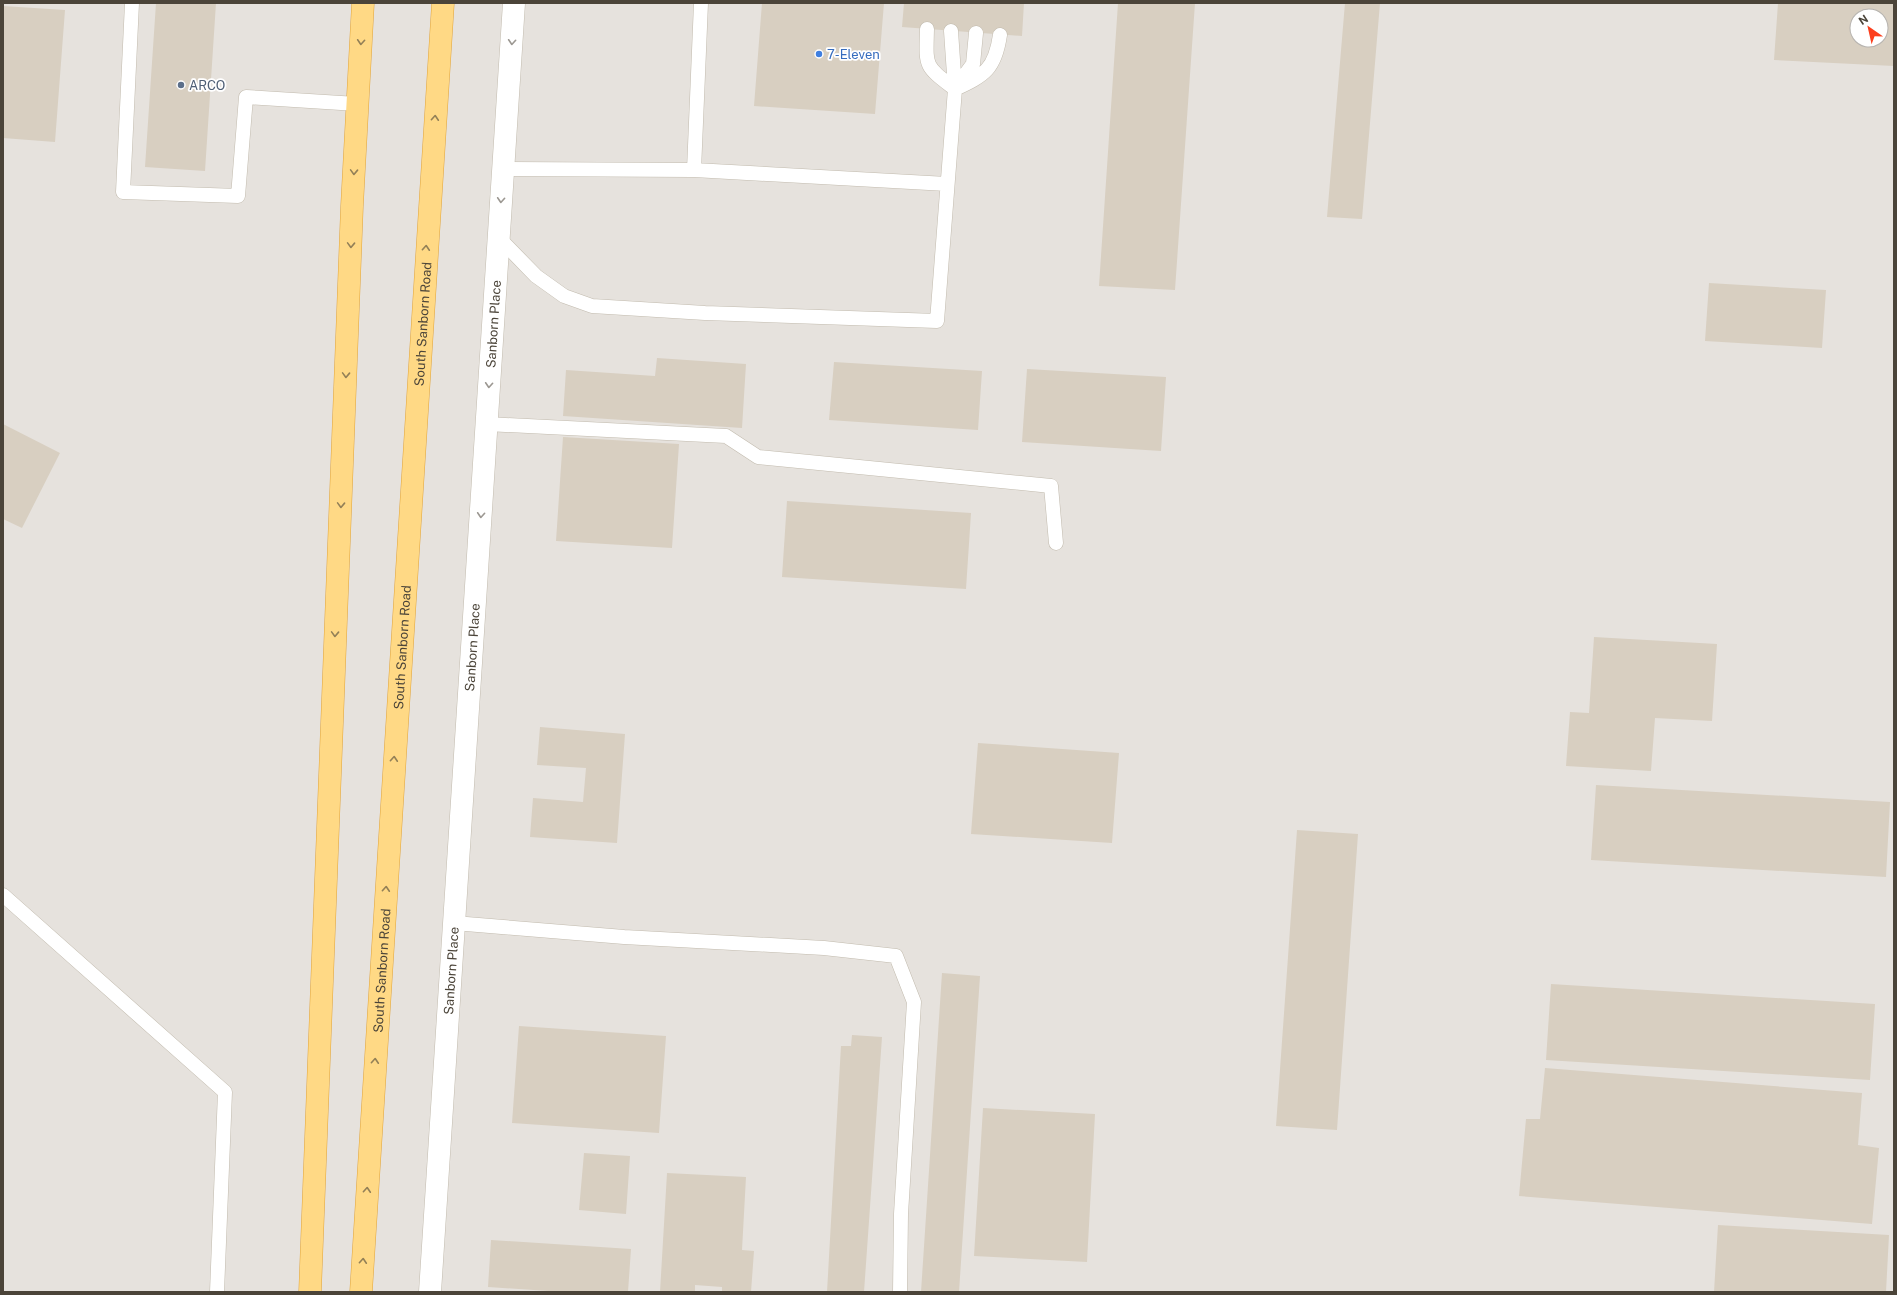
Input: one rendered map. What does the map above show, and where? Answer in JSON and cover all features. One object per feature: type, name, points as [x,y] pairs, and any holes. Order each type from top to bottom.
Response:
[{"type":"highway","points":[[310,1292],[356,104],[363,3]]},
{"type":"highway","name":"South Sanborn Road","points":[[361,1292],[443,3]]},
{"type":"street","name":"Sanborn Place","points":[[430,1292],[514,3]]},
{"type":"lane","points":[[132,3],[123,192],[238,196],[246,97],[356,104]]},
{"type":"lane","points":[[694,170],[701,3]]},
{"type":"lane","points":[[927,29],[926,60],[931,71],[955,89]]},
{"type":"lane","points":[[499,238],[536,276],[564,296],[592,306],[705,313],[937,321],[946,184],[955,89],[951,31]]},
{"type":"lane","points":[[955,89],[973,64],[976,33]]},
{"type":"lane","points":[[955,89],[988,70],[997,53],[1000,35]]},
{"type":"lane","points":[[503,169],[694,170],[946,184]]},
{"type":"lane","points":[[487,424],[726,436],[758,457],[1051,486],[1056,544]]},
{"type":"lane","points":[[3,895],[225,1092],[218,1292]]},
{"type":"lane","points":[[454,922],[624,937],[824,948],[896,956],[914,1002],[901,1214],[900,1292]]},
{"type":"shaded area","points":[[3,3],[1894,3],[1894,1292],[3,1292]]},
{"type":"building","name":"ARCO","points":[[156,3],[216,3],[205,171],[145,167]]},
{"type":"building","name":"7-Eleven","points":[[762,3],[884,3],[875,114],[754,106]]},
{"type":"building","points":[[904,3],[1024,3],[1022,36],[902,27]]},
{"type":"building","points":[[1118,3],[1195,3],[1175,290],[1099,286]]},
{"type":"building","points":[[1345,3],[1380,3],[1362,219],[1327,217]]},
{"type":"building","points":[[1778,3],[1894,3],[1894,66],[1774,60]]},
{"type":"building","points":[[3,6],[65,10],[55,142],[3,138]]},
{"type":"building","points":[[1709,283],[1826,290],[1822,348],[1705,341]]},
{"type":"building","points":[[657,358],[746,364],[742,428],[563,416],[566,370],[655,376]]},
{"type":"building","points":[[834,362],[982,371],[978,430],[829,420]]},
{"type":"building","points":[[1027,369],[1166,377],[1161,451],[1022,442]]},
{"type":"building","points":[[3,424],[60,453],[22,528],[3,519]]},
{"type":"building","points":[[563,437],[679,444],[672,548],[556,541]]},
{"type":"building","points":[[787,501],[971,513],[966,589],[782,577]]},
{"type":"building","points":[[1594,637],[1717,644],[1712,721],[1655,718],[1651,771],[1566,766],[1570,712],[1589,713]]},
{"type":"building","points":[[540,727],[625,734],[617,843],[530,837],[533,798],[583,802],[586,768],[537,765]]},
{"type":"building","points":[[978,743],[1119,753],[1112,843],[971,834]]},
{"type":"building","points":[[1596,785],[1890,802],[1886,877],[1591,860]]},
{"type":"building","points":[[1297,830],[1358,834],[1337,1130],[1276,1126]]},
{"type":"building","points":[[942,973],[980,976],[959,1292],[921,1292]]},
{"type":"building","points":[[1551,984],[1875,1004],[1870,1080],[1546,1060]]},
{"type":"building","points":[[519,1026],[666,1036],[659,1133],[512,1123]]},
{"type":"building","points":[[852,1035],[882,1037],[864,1292],[827,1292],[841,1046],[851,1046]]},
{"type":"building","points":[[1545,1068],[1862,1093],[1858,1145],[1879,1148],[1872,1224],[1519,1196],[1526,1119],[1540,1119]]},
{"type":"building","points":[[983,1108],[1095,1114],[1087,1262],[974,1256]]},
{"type":"building","points":[[584,1153],[630,1156],[626,1214],[579,1210]]},
{"type":"building","points":[[667,1173],[746,1177],[742,1250],[754,1251],[751,1292],[722,1292],[722,1287],[695,1285],[695,1292],[660,1292]]},
{"type":"building","points":[[1718,1225],[1889,1235],[1886,1292],[1714,1292]]},
{"type":"building","points":[[491,1240],[631,1249],[628,1292],[563,1292],[488,1287]]},
{"type":"place","name":"7-Eleven","points":[[819,54]]},
{"type":"place","name":"ARCO","points":[[181,85]]}]
